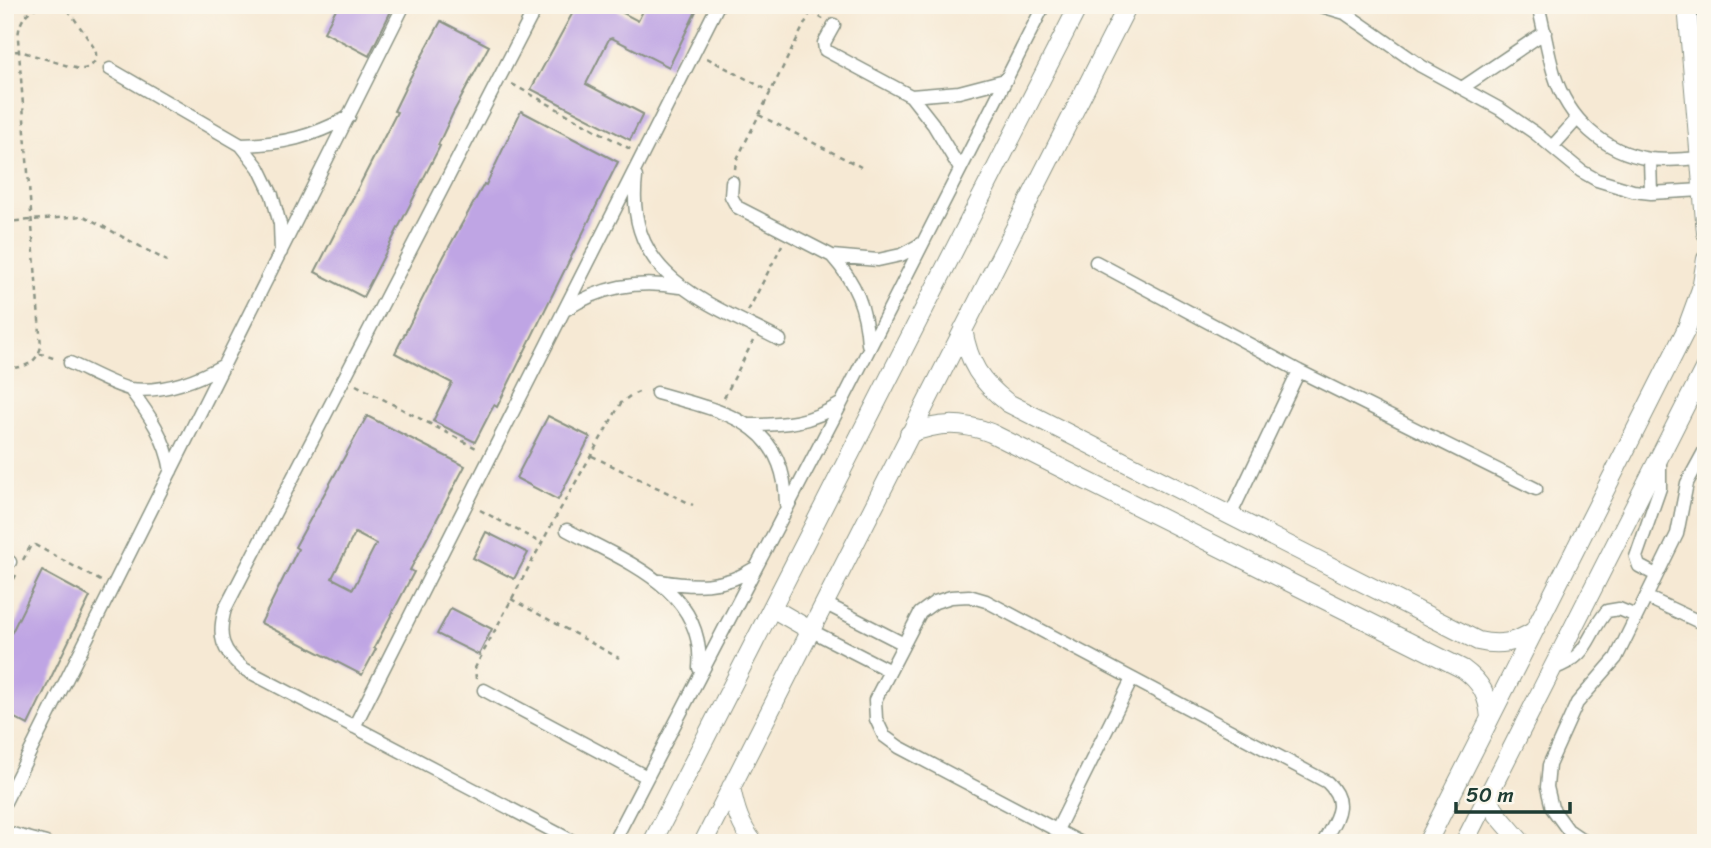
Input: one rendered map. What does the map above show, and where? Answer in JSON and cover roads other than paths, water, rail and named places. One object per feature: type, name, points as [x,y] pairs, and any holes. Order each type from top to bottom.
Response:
[{"type":"street","points":[[5,802],[404,5]]},
{"type":"street","points":[[517,5],[534,10],[225,609],[220,625],[222,643],[231,658],[244,670],[576,843]]},
{"type":"street","points":[[354,727],[718,5]]},
{"type":"street","points":[[613,843],[1044,5]]},
{"type":"street","points":[[652,843],[1079,5]]},
{"type":"street","points":[[703,843],[1128,5]]},
{"type":"street","points":[[1318,5],[1343,9],[1421,66],[1518,120],[1573,165],[1597,180],[1633,191],[1651,193],[1702,190]]},
{"type":"street","points":[[1538,5],[1555,78],[1577,119],[1592,134],[1609,146],[1650,159],[1699,158]]},
{"type":"street","points":[[1687,5],[1706,233]]},
{"type":"street","points":[[834,25],[824,43],[826,52],[911,96],[933,124],[960,169]]},
{"type":"street","points":[[1462,88],[1545,32]]},
{"type":"street","points":[[110,69],[241,145],[259,168],[272,195],[279,224],[281,252]]},
{"type":"street","points":[[911,96],[959,92],[1005,80]]},
{"type":"street","points":[[241,145],[297,140],[349,117]]},
{"type":"street","points":[[1552,147],[1577,119]]},
{"type":"street","points":[[1650,159],[1651,193]]},
{"type":"street","points":[[639,161],[634,194],[637,220],[646,246],[661,269],[681,287],[780,340]]},
{"type":"street","points":[[732,182],[732,196],[737,206],[832,256],[848,274],[860,297],[867,322],[868,348]]},
{"type":"street","points":[[832,256],[878,260],[901,255],[921,244]]},
{"type":"street","points":[[1427,843],[1686,330],[1701,289],[1706,259]]},
{"type":"street","points":[[1096,262],[1299,371],[1536,489]]},
{"type":"street","points":[[564,310],[585,297],[608,288],[656,283],[681,287]]},
{"type":"street","points":[[963,329],[967,351],[976,372],[990,390],[1008,403],[1478,641],[1507,643],[1534,631]]},
{"type":"street","points":[[70,363],[130,388],[167,387],[202,377],[225,365]]},
{"type":"street","points":[[1464,843],[1706,365]]},
{"type":"street","points":[[1230,516],[1299,371]]},
{"type":"street","points":[[130,388],[153,419],[169,455],[172,471]]},
{"type":"street","points":[[657,393],[718,411],[751,425],[767,441],[778,460],[786,483],[786,507]]},
{"type":"street","points":[[751,425],[799,422],[821,416],[841,404]]},
{"type":"street","points":[[909,434],[929,426],[950,423],[972,426],[992,433],[1464,669],[1484,690],[1489,703],[1490,718]]},
{"type":"street","points":[[1587,843],[1567,830],[1552,808],[1547,787],[1549,765],[1577,703],[1611,666],[1646,597],[1680,525],[1687,483],[1706,448]]},
{"type":"street","points":[[1656,575],[1639,566],[1636,556],[1660,488],[1660,456]]},
{"type":"street","points":[[568,530],[660,580],[687,586],[713,585],[738,578],[754,568]]},
{"type":"street","points":[[660,580],[680,601],[694,627],[701,655],[699,675]]},
{"type":"street","points":[[1081,843],[899,747],[884,736],[876,719],[875,700],[920,612],[951,597],[969,596],[986,601],[1327,782],[1337,792],[1340,806],[1323,843]]},
{"type":"street","points":[[1646,597],[1706,625]]},
{"type":"street","points":[[824,603],[904,644]]},
{"type":"street","points":[[772,608],[890,671]]},
{"type":"street","points":[[1552,669],[1580,654],[1606,611],[1619,609],[1636,616]]},
{"type":"street","points":[[1057,830],[1132,679]]},
{"type":"street","points":[[484,690],[647,776]]},
{"type":"street","points":[[731,787],[735,811],[754,843]]},
{"type":"street","points":[[1488,796],[1503,822],[1522,843]]},
{"type":"street","points":[[5,832],[46,843]]}]
